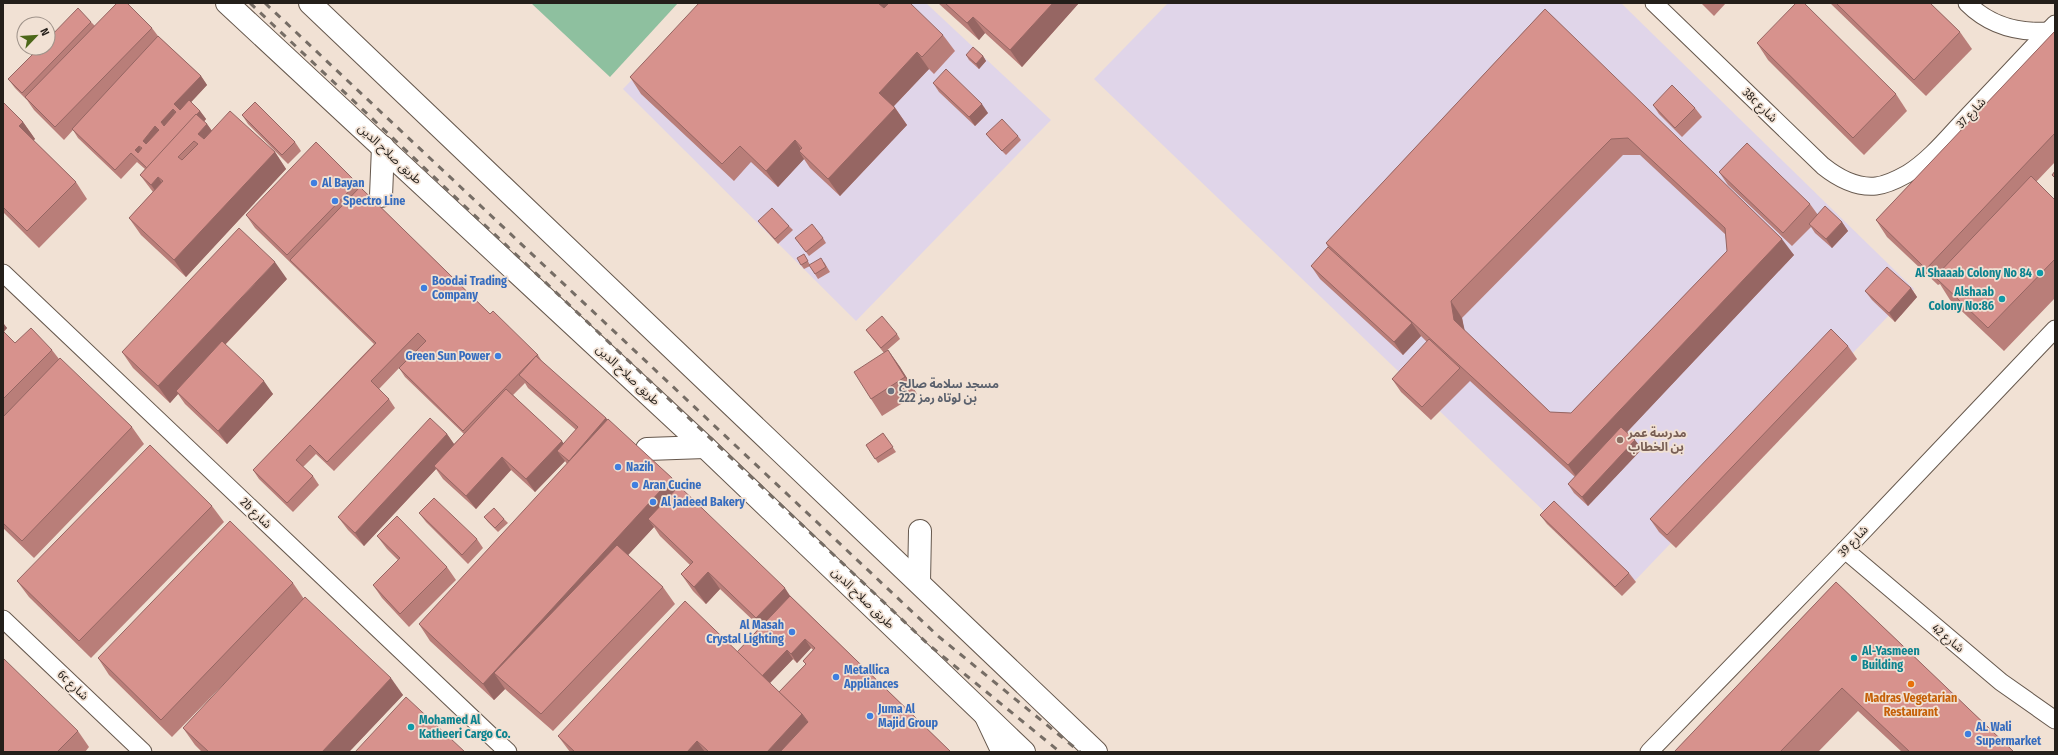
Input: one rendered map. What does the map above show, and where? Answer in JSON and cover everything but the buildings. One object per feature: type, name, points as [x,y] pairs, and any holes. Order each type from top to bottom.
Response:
[{"type":"main road","name":"طريق صلاح الدين","points":[[227,3],[705,447],[981,711],[1016,751]]},
{"type":"main road","points":[[310,3],[1096,752]]},
{"type":"main road","points":[[381,196],[383,147]]},
{"type":"main road","points":[[647,449],[705,447]]},
{"type":"main road","points":[[919,582],[920,531]]},
{"type":"street","name":"38c شارع","points":[[1654,3],[1823,166],[1848,182],[1862,186],[1877,186]]},
{"type":"street","points":[[1967,3],[1991,22],[2010,29],[2029,32],[2052,27]]},
{"type":"street","name":"شارع 37","points":[[1877,186],[1908,174],[1921,163],[2052,27]]},
{"type":"street","name":"2b شارع","points":[[3,274],[508,752]]},
{"type":"street","name":"شارع 39","points":[[1649,752],[1845,550],[2055,329]]},
{"type":"street","name":"شارع 42","points":[[1845,550],[2001,682],[2055,720]]},
{"type":"street","name":"6c شارع","points":[[3,619],[136,750]]},
{"type":"shaded area","points":[[706,3],[926,3],[1051,120],[856,321],[623,89]]},
{"type":"shaded area","name":"مدرسة عمر بن الخطاب","points":[[1168,3],[1621,3],[1914,289],[1626,590],[1094,79]]},
{"type":"green space","points":[[531,3],[678,3],[610,77]]},
{"type":"railway","points":[[250,3],[929,645],[1060,752]]},
{"type":"railway","points":[[265,3],[938,636],[1080,752]]},
{"type":"place","name":"Al Bayan","points":[[314,183]]},
{"type":"place","name":"Spectro Line","points":[[335,201]]},
{"type":"place","name":"Al Shaaab Colony No 84","points":[[2040,273]]},
{"type":"place","name":"Boodai Trading Company","points":[[424,288]]},
{"type":"place","name":"Alshaab Colony No:86","points":[[2002,299]]},
{"type":"place","name":"Green Sun Power","points":[[498,356]]},
{"type":"place","name":"مسجد سلامة صالح بن لوتاه رمز 222","points":[[891,391]]},
{"type":"place","name":"مدرسة عمر بن الخطاب","points":[[1620,440]]},
{"type":"place","name":"Nazih","points":[[618,467]]},
{"type":"place","name":"Aran Cucine","points":[[635,485]]},
{"type":"place","name":"Al jadeed Bakery","points":[[653,502]]},
{"type":"place","name":"Al Masah Crystal Lighting","points":[[792,632]]},
{"type":"place","name":"Al-Yasmeen Building","points":[[1854,658]]},
{"type":"place","name":"Metallica Appliances","points":[[836,677]]},
{"type":"place","name":"Madras Vegetarian Restaurant","points":[[1911,684]]},
{"type":"place","name":"Juma Al Majid Group","points":[[870,716]]},
{"type":"place","name":"Mohamed Al Katheeri Cargo Co.","points":[[411,727]]},
{"type":"place","name":"AL Wali Supermarket","points":[[1968,734]]}]
